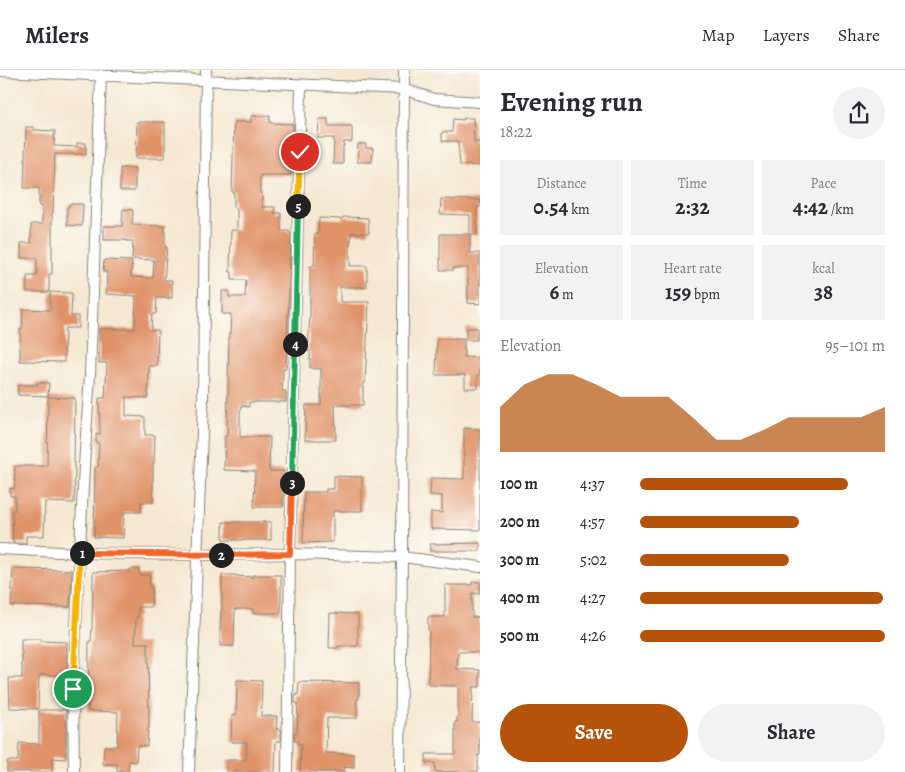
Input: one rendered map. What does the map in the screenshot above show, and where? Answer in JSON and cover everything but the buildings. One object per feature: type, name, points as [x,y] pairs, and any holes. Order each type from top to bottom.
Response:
[{"type":"street","points":[[400,772],[404,70]]},
{"type":"street","points":[[0,71],[101,75],[206,75],[301,85],[403,89],[434,99],[480,102]]},
{"type":"street","points":[[74,772],[73,689],[90,375],[101,75]]},
{"type":"street","points":[[189,772],[203,405],[206,75]]},
{"type":"street","points":[[287,772],[301,85]]},
{"type":"street","points":[[0,549],[80,553],[290,554],[402,557],[480,567]]},
{"type":"route","points":[[73,689],[80,553],[290,554],[300,152]]}]
